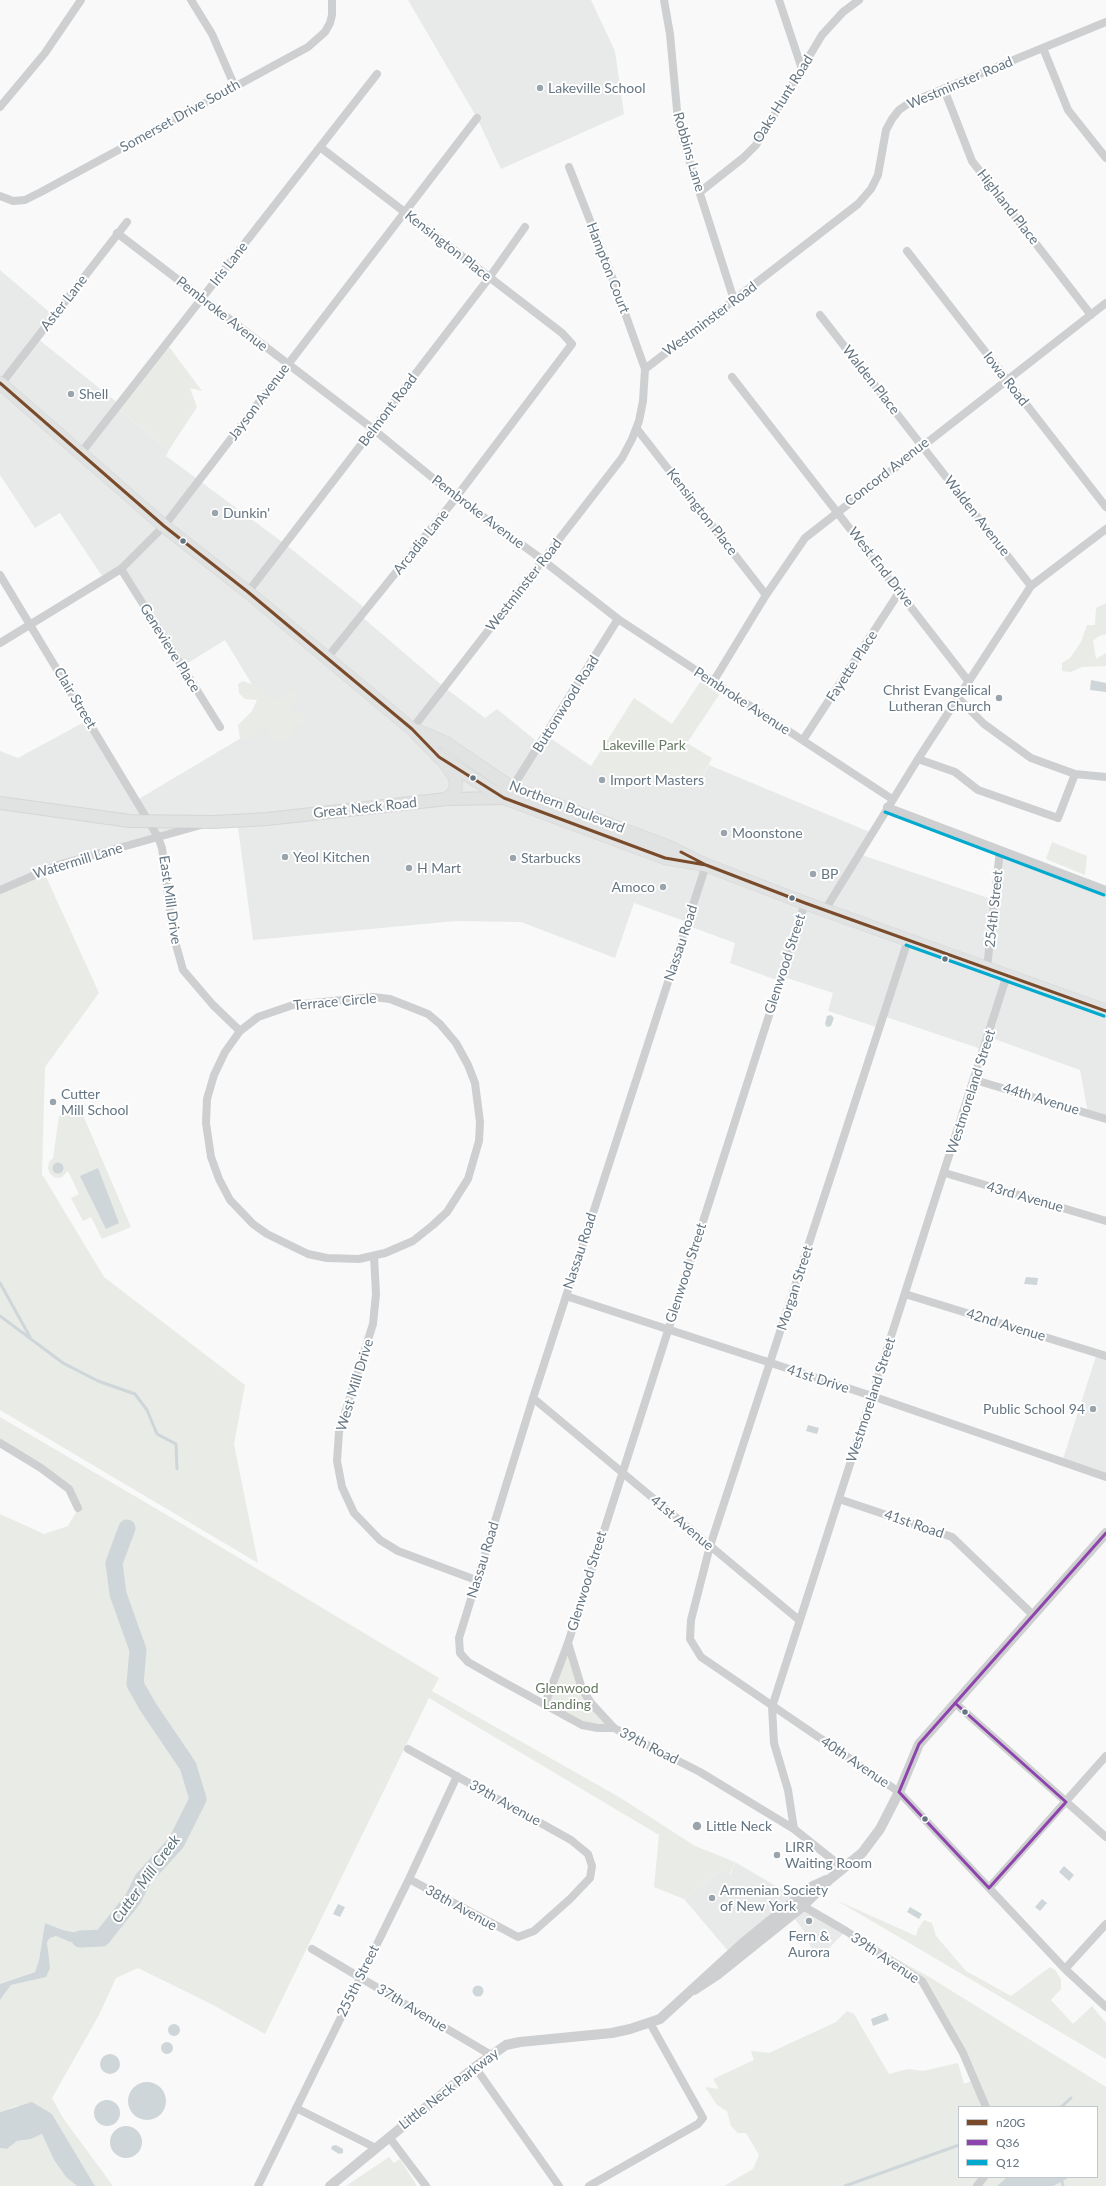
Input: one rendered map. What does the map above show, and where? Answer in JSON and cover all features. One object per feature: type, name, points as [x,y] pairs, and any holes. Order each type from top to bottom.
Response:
[{"type":"main road","name":"Northern Boulevard","points":[[1,383],[164,526],[248,592],[412,729],[440,757],[504,798],[666,858],[706,865]]},
{"type":"main road","name":"Northern Boulevard","points":[[412,729],[446,743],[512,788],[668,846],[706,865],[805,903],[1106,1010]]},
{"type":"main road","points":[[440,757],[456,780],[455,791],[447,799]]},
{"type":"main road","points":[[504,798],[512,788]]},
{"type":"main road","name":"Great Neck Road","points":[[0,803],[114,819],[214,822],[266,819],[447,799],[504,798]]},
{"type":"street","points":[[0,107],[45,53],[81,0]]},
{"type":"street","points":[[191,0],[212,34],[235,87]]},
{"type":"street","name":"Somerset Drive South","points":[[0,196],[13,201],[25,200],[317,41],[330,23],[332,15],[332,0]]},
{"type":"street","name":"Robbins Lane","points":[[664,0],[670,34],[678,121],[734,300]]},
{"type":"street","points":[[779,0],[802,69]]},
{"type":"street","name":"Oaks Hunt Road","points":[[700,192],[743,158],[756,145],[828,26],[859,0]]},
{"type":"street","name":"Westminster Road","points":[[412,729],[622,458],[637,429],[643,401],[645,369],[858,204],[870,190],[878,174],[886,130],[899,110],[909,103],[1106,22]]},
{"type":"street","points":[[1043,48],[1068,110],[1106,158]]},
{"type":"street","name":"Iris Lane","points":[[81,453],[377,74]]},
{"type":"street","name":"Highland Place","points":[[944,89],[972,161],[1091,315]]},
{"type":"street","name":"Jayson Avenue","points":[[0,643],[121,569],[164,526],[477,118]]},
{"type":"street","name":"Kensington Place","points":[[320,147],[562,333],[572,344],[570,347]]},
{"type":"street","name":"Hampton Court","points":[[569,168],[611,274],[645,369]]},
{"type":"street","name":"Aster Lane","points":[[1,383],[127,222]]},
{"type":"street","name":"Belmont Road","points":[[248,592],[489,278],[525,227]]},
{"type":"street","name":"Pembroke Avenue","points":[[117,234],[373,429],[456,497],[543,560],[618,619],[803,740],[890,803],[1000,850],[1106,890]]},
{"type":"street","name":"Iowa Road","points":[[907,251],[1106,507]]},
{"type":"street","name":"Concord Avenue","points":[[713,682],[766,595],[803,540],[837,511],[1106,303]]},
{"type":"street","name":"Walden Place","points":[[820,315],[922,445]]},
{"type":"street","name":"Arcadia Lane","points":[[327,658],[456,497],[570,347]]},
{"type":"street","name":"West End Drive","points":[[732,377],[900,591],[969,682]]},
{"type":"street","name":"Kensington Place","points":[[637,429],[766,595]]},
{"type":"street","name":"Walden Avenue","points":[[922,445],[1031,586]]},
{"type":"street","name":"Glenwood Street","points":[[825,910],[890,803],[1031,586],[1106,529]]},
{"type":"street","name":"Genevieve Place","points":[[121,569],[220,727]]},
{"type":"street","name":"Clair Street","points":[[0,576],[150,821]]},
{"type":"street","name":"Fayette Place","points":[[803,740],[900,591]]},
{"type":"street","name":"Buttonwood Road","points":[[512,788],[618,619]]},
{"type":"street","points":[[958,698],[984,724],[1022,753],[1054,768],[1075,774],[1106,777]]},
{"type":"street","points":[[918,759],[954,772],[978,790],[1058,818],[1075,774]]},
{"type":"street","name":"East Mill Drive","points":[[150,821],[162,848],[173,934],[183,970],[213,1005],[240,1031]]},
{"type":"street","name":"Great Neck Road","points":[[158,837],[214,822]]},
{"type":"street","name":"Watermill Lane","points":[[0,890],[58,865],[158,837]]},
{"type":"street","name":"254th Street","points":[[987,968],[1000,850]]},
{"type":"street","name":"Nassau Road","points":[[459,1638],[533,1398],[706,865]]},
{"type":"street","name":"Glenwood Street","points":[[545,1704],[568,1643],[805,903]]},
{"type":"street","name":"Morgan Street","points":[[690,1639],[691,1620],[710,1546],[908,940]]},
{"type":"street","name":"Westmoreland Street","points":[[794,1829],[788,1790],[774,1743],[772,1707],[975,1080],[1007,975]]},
{"type":"street","name":"Terrace Circle","points":[[373,997],[390,999],[428,1014],[440,1024],[456,1043],[468,1064],[479,1102],[479,1141],[468,1179],[447,1212],[433,1226],[413,1241],[374,1256],[341,1260],[308,1254],[262,1231],[241,1213],[230,1200],[219,1179],[211,1157],[207,1138],[206,1111],[214,1075],[225,1052],[240,1031],[268,1012],[293,1005],[373,997]]},
{"type":"street","name":"44th Avenue","points":[[975,1080],[1106,1119]]},
{"type":"street","name":"43rd Avenue","points":[[945,1173],[1106,1221]]},
{"type":"street","name":"West Mill Drive","points":[[374,1256],[376,1294],[373,1324],[339,1432],[337,1461],[342,1487],[354,1512],[380,1540],[398,1551],[476,1580]]},
{"type":"street","name":"42nd Avenue","points":[[905,1294],[1106,1356]]},
{"type":"street","name":"41st Drive","points":[[566,1296],[872,1396],[1106,1477]]},
{"type":"street","name":"41st Avenue","points":[[533,1398],[799,1620]]},
{"type":"street","points":[[0,1443],[41,1468],[69,1489],[78,1508]]},
{"type":"street","name":"41st Road","points":[[839,1499],[952,1537],[1032,1614]]},
{"type":"street","name":"Little Neck Parkway","points":[[330,2186],[389,2136],[490,2055],[513,2043],[612,2033],[660,2019],[694,1990],[717,1975],[803,1906],[872,1841],[899,1792],[919,1744],[1032,1614],[1106,1533]]},
{"type":"street","name":"39th Road","points":[[459,1638],[460,1653],[468,1662],[582,1725],[598,1728],[614,1728],[700,1772],[794,1829],[843,1868]]},
{"type":"street","name":"40th Avenue","points":[[690,1639],[701,1657],[772,1707],[899,1792],[1065,1969],[1106,2007]]},
{"type":"street","name":"Glenwood Street","points":[[568,1643],[582,1688],[591,1703],[614,1728]]},
{"type":"street","points":[[955,1703],[1106,1837]]},
{"type":"street","name":"39th Avenue","points":[[408,1749],[571,1840],[588,1854],[592,1866],[590,1878],[534,1931],[525,1936],[514,1936]]},
{"type":"street","points":[[989,1888],[1106,1756]]},
{"type":"street","name":"255th Street","points":[[258,2186],[409,1879],[457,1776]]},
{"type":"street","name":"38th Avenue","points":[[409,1879],[514,1936]]},
{"type":"street","name":"Little Neck Parkway","points":[[694,1990],[711,1970],[785,1908],[813,1886],[830,1879]]},
{"type":"street","name":"39th Avenue","points":[[803,1906],[846,1931],[922,1981],[963,2054],[986,2106]]},
{"type":"street","points":[[1065,1969],[1106,1924]]},
{"type":"street","name":"37th Avenue","points":[[312,1949],[360,1976],[490,2055]]},
{"type":"street","points":[[588,2186],[698,2124],[703,2118],[650,2023]]},
{"type":"street","points":[[475,2066],[559,2186]]},
{"type":"street","points":[[296,2108],[376,2148]]},
{"type":"street","points":[[389,2136],[426,2186]]},
{"type":"street","points":[[977,2186],[983,2178]]},
{"type":"shaded area","name":"Lakeville School","points":[[408,0],[591,0],[615,51],[624,114],[501,169],[477,118]]},
{"type":"shaded area","points":[[0,270],[54,316],[37,338],[119,404],[116,408],[169,450],[166,456],[285,544],[366,609],[361,616],[444,687],[485,718],[497,709],[540,744],[546,735],[591,766],[621,779],[620,783],[642,778],[670,790],[675,775],[699,784],[709,765],[872,833],[859,854],[994,900],[1000,850],[1106,890],[1106,1119],[1088,1113],[1080,1070],[989,1037],[984,1050],[883,1016],[879,1028],[828,1011],[833,993],[781,976],[779,981],[730,963],[735,943],[686,925],[687,922],[634,903],[615,958],[521,922],[456,921],[253,940],[237,820],[228,821],[53,866],[0,890],[0,751],[18,758],[88,720],[137,800],[273,719],[225,640],[183,666],[121,569],[104,579],[60,513],[35,528],[0,475]]},
{"type":"shaded area","points":[[1091,680],[1106,683],[1106,692],[1090,690]]},
{"type":"shaded area","points":[[831,1015],[834,1018],[831,1026],[827,1027],[825,1024],[827,1016]]},
{"type":"shaded area","points":[[58,1162],[62,1164],[64,1168],[62,1172],[58,1174],[54,1172],[52,1168],[54,1164]]},
{"type":"shaded area","points":[[98,1168],[119,1223],[106,1229],[80,1176]]},
{"type":"shaded area","points":[[1026,1277],[1038,1278],[1037,1285],[1024,1284]]},
{"type":"shaded area","name":"Public School 94","points":[[1097,1353],[1106,1356],[1106,1477],[1062,1462]]},
{"type":"shaded area","points":[[808,1425],[819,1428],[817,1434],[806,1431]]},
{"type":"shaded area","points":[[735,1862],[803,1902],[846,1931],[818,1959],[808,1942],[811,1940],[790,1913],[734,1958],[684,1899],[723,1869],[731,1874]]},
{"type":"shaded area","points":[[1064,1866],[1074,1875],[1069,1881],[1059,1872]]},
{"type":"shaded area","points":[[1042,1899],[1047,1903],[1040,1911],[1035,1907]]},
{"type":"shaded area","points":[[338,1904],[345,1907],[340,1917],[333,1914]]},
{"type":"shaded area","points":[[910,1907],[922,1914],[919,1919],[907,1912]]},
{"type":"shaded area","points":[[45,1923],[63,1930],[102,1938],[70,1942],[56,1936],[50,1938],[47,1942],[50,1968],[46,1977],[11,1985],[0,2000],[0,1984],[35,1972],[39,1960]]},
{"type":"shaded area","points":[[476,1986],[480,1986],[482,1987],[482,1995],[476,1996],[473,1993],[473,1989]]},
{"type":"shaded area","points":[[886,2013],[889,2020],[873,2026],[871,2019]]},
{"type":"shaded area","points":[[172,2024],[176,2024],[180,2030],[176,2036],[172,2036],[168,2032],[168,2028]]},
{"type":"shaded area","points":[[165,2042],[169,2042],[173,2048],[169,2054],[165,2054],[161,2050],[161,2046]]},
{"type":"shaded area","points":[[110,2054],[117,2057],[120,2064],[117,2071],[110,2074],[103,2071],[100,2064],[103,2057]]},
{"type":"shaded area","points":[[143,2082],[151,2082],[158,2085],[163,2090],[166,2101],[163,2112],[158,2117],[151,2120],[143,2120],[136,2117],[131,2112],[128,2105],[128,2097],[131,2090],[136,2085]]},
{"type":"shaded area","points":[[107,2100],[116,2104],[120,2113],[116,2122],[107,2126],[98,2122],[94,2113],[98,2104]]},
{"type":"shaded area","points":[[32,2102],[52,2114],[95,2186],[77,2186],[66,2177],[54,2160],[42,2134],[31,2139],[17,2141],[7,2149],[0,2148],[0,2112]]},
{"type":"shaded area","points":[[126,2126],[132,2127],[139,2133],[142,2142],[141,2148],[135,2155],[126,2158],[120,2157],[113,2151],[110,2142],[111,2136],[117,2129]]},
{"type":"shaded area","points":[[336,2145],[343,2149],[343,2153],[339,2154],[331,2149],[332,2146]]},
{"type":"shaded area","points":[[1068,2178],[1053,2186],[997,2186],[1005,2179]]},
{"type":"green space","points":[[167,344],[202,391],[190,388],[197,407],[169,450],[116,408]]},
{"type":"green space","points":[[1106,603],[1106,634],[1099,636],[1093,641],[1096,659],[1106,653],[1106,666],[1082,667],[1071,672],[1062,671],[1062,663],[1070,658],[1081,642],[1087,625],[1095,625],[1096,608]]},
{"type":"green space","name":"Lakeville Park","points":[[704,676],[723,689],[687,743],[712,758],[699,784],[675,775],[670,790],[642,778],[620,783],[621,779],[591,766],[634,698],[672,724]]},
{"type":"green space","points":[[243,681],[259,687],[272,699],[282,699],[288,690],[298,690],[298,696],[289,700],[289,707],[295,713],[300,712],[307,714],[304,722],[296,726],[288,740],[271,739],[269,728],[265,726],[252,737],[240,739],[238,725],[252,711],[257,700],[245,699],[239,693],[238,684]]},
{"type":"green space","points":[[1052,842],[1087,856],[1085,875],[1046,859]]},
{"type":"green space","points":[[43,870],[99,993],[45,1067],[42,1174],[104,1277],[245,1385],[234,1444],[258,1563],[0,1410],[0,890]]},
{"type":"green space","points":[[80,1108],[131,1227],[102,1239],[91,1217],[83,1221],[71,1198],[79,1194],[68,1171],[62,1177],[56,1178],[50,1174],[48,1168],[49,1162],[53,1158],[59,1116]]},
{"type":"green space","points":[[0,1417],[439,1678],[432,1691],[619,1797],[695,1846],[735,1862],[730,1874],[723,1869],[684,1899],[654,1887],[659,1835],[429,1698],[265,2034],[213,2005],[138,1968],[116,1978],[99,2015],[52,2098],[63,2118],[113,2186],[95,2186],[52,2114],[16,2106],[0,2112],[0,2000],[11,1985],[32,1980],[49,1968],[47,1942],[50,1938],[56,1936],[70,1942],[101,1938],[63,1930],[45,1923],[39,1960],[35,1972],[0,1984],[0,1514],[44,1534],[68,1526],[78,1509],[69,1489],[0,1443]]},
{"type":"green space","name":"Glenwood Landing","points":[[568,1643],[582,1689],[614,1728],[598,1728],[545,1704]]},
{"type":"green space","points":[[836,1900],[916,1936],[918,1929],[924,1920],[932,1923],[936,1936],[966,1971],[1011,1996],[1050,1967],[1055,1970],[1061,1979],[1061,1989],[1051,2000],[1073,2024],[1092,2006],[1106,2023],[1106,2059]]},
{"type":"green space","points":[[846,1931],[931,1978],[1106,2087],[1106,2186],[724,2186],[753,2169],[759,2155],[746,2133],[738,2133],[731,2126],[727,2111],[717,2105],[705,2087],[719,2089],[713,2079],[754,2060],[751,2051],[769,2053],[836,2022],[847,2011],[854,2014],[889,2074],[908,2069],[923,2071],[958,2063],[964,2084],[974,2080],[922,1981]]},
{"type":"green space","points":[[42,2134],[54,2160],[66,2177],[77,2186],[0,2186],[0,2148],[7,2149],[17,2141],[31,2139]]},
{"type":"green space","points":[[389,2157],[394,2163],[400,2159],[417,2186],[346,2186]]},
{"type":"waterway","points":[[0,1283],[30,1337]]},
{"type":"waterway","name":"Cutter Mill Creek","points":[[0,1316],[63,1363],[98,1381],[135,1394],[147,1410],[157,1434],[176,1444],[177,1469]]},
{"type":"waterway","name":"Cutter Mill Creek","points":[[80,1939],[102,1938],[133,1899],[143,1879],[176,1843],[198,1799],[188,1766],[148,1707],[135,1684],[138,1650],[118,1594],[114,1563],[127,1528]]},
{"type":"waterway","points":[[1062,2106],[1071,2098]]},
{"type":"waterway","points":[[845,2186],[958,2145]]},
{"type":"waterway","points":[[1062,2182],[1063,2186]]},
{"type":"transit line","name":"n20G","points":[[0,383],[164,526],[248,592],[412,729],[439,757],[504,798],[665,858],[706,865]]},
{"type":"transit line","name":"Q12","points":[[885,812],[1104,895]]},
{"type":"transit line","name":"n20G","points":[[681,852],[706,865],[805,903],[1106,1011]]},
{"type":"transit line","name":"Q12","points":[[906,945],[1104,1016]]},
{"type":"transit line","name":"Q36","points":[[899,1792],[919,1744],[1106,1533]]},
{"type":"transit line","name":"Q36","points":[[955,1703],[1066,1802],[989,1888]]},
{"type":"transit line","name":"Q36","points":[[899,1792],[989,1888]]},
{"type":"place","name":"Lakeville School","points":[[540,88]]},
{"type":"place","name":"Shell","points":[[71,394]]},
{"type":"place","name":"Dunkin'","points":[[215,513]]},
{"type":"place","name":"Christ Evangelical Lutheran Church","points":[[999,698]]},
{"type":"place","name":"Import Masters","points":[[602,780]]},
{"type":"place","name":"Moonstone","points":[[724,833]]},
{"type":"place","name":"Yeol Kitchen","points":[[285,857]]},
{"type":"place","name":"Starbucks","points":[[513,858]]},
{"type":"place","name":"H Mart","points":[[409,868]]},
{"type":"place","name":"BP","points":[[813,874]]},
{"type":"place","name":"Amoco","points":[[663,887]]},
{"type":"place","name":"Cutter Mill School","points":[[53,1102]]},
{"type":"place","name":"Public School 94","points":[[1093,1409]]},
{"type":"place","name":"Little Neck","points":[[697,1826]]},
{"type":"place","name":"LIRR Waiting Room","points":[[777,1855]]},
{"type":"place","name":"Armenian Society of New York","points":[[712,1898]]},
{"type":"place","name":"Fern & Aurora","points":[[809,1921]]}]
